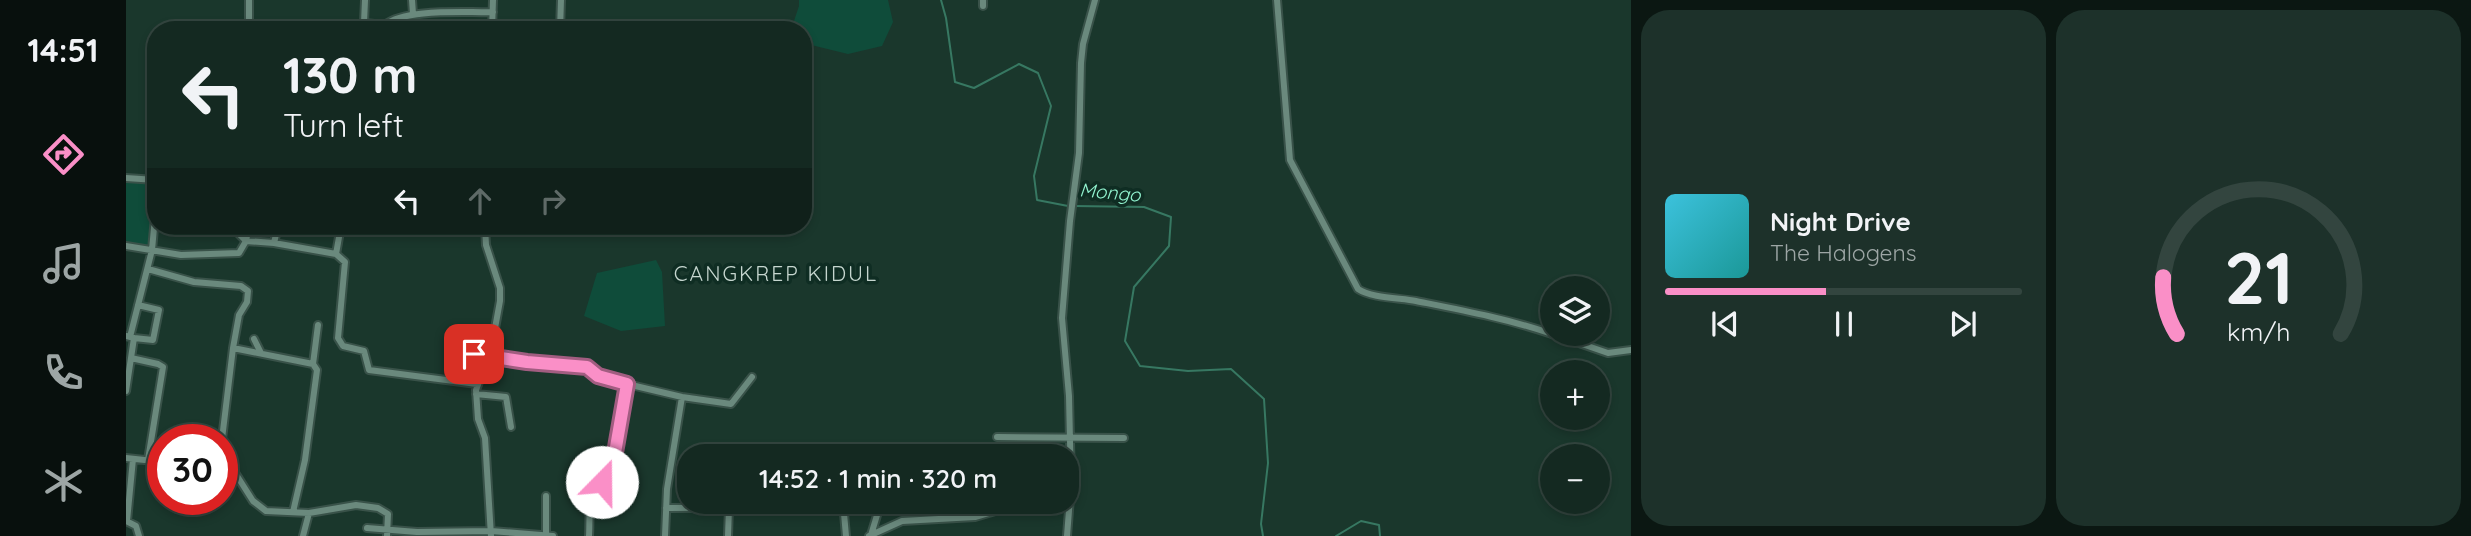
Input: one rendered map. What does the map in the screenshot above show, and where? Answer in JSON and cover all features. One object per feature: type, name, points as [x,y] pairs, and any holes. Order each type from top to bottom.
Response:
[{"type":"street","points":[[248,0],[249,21]]},
{"type":"street","points":[[364,21],[365,0]]},
{"type":"street","points":[[412,0],[413,14]]},
{"type":"street","points":[[492,21],[494,0]]},
{"type":"street","points":[[560,21],[561,0]]},
{"type":"street","points":[[1070,444],[1062,318],[1079,153],[1081,63],[1083,44],[1095,0]]},
{"type":"street","points":[[1277,0],[1290,160],[1359,289],[1369,294],[1480,315],[1540,331]]},
{"type":"street","points":[[392,21],[397,17],[413,14],[493,12]]},
{"type":"street","points":[[126,178],[147,179]]},
{"type":"street","points":[[126,391],[131,359],[130,337],[148,269],[153,235]]},
{"type":"street","points":[[240,235],[246,241],[336,254],[345,262],[338,338],[343,346],[364,351],[369,370],[477,384]]},
{"type":"street","points":[[126,246],[181,255],[239,253],[247,235]]},
{"type":"street","points":[[274,243],[276,235]]},
{"type":"street","points":[[336,254],[339,235]]},
{"type":"street","points":[[485,235],[486,245],[500,288],[489,356],[477,384],[476,394],[478,419],[485,438],[491,533]]},
{"type":"street","points":[[148,269],[194,282],[246,288],[248,296],[239,315],[224,424]]},
{"type":"street","points":[[130,337],[153,340],[159,310],[138,305]]},
{"type":"street","points":[[293,512],[305,460],[317,370],[313,364],[318,325]]},
{"type":"street","points":[[254,339],[263,354]]},
{"type":"street","points":[[1586,346],[1608,354],[1631,350]]},
{"type":"street","points":[[233,348],[313,364]]},
{"type":"street","points":[[460,351],[587,367],[598,376],[627,384],[682,397],[732,404],[752,377]]},
{"type":"street","points":[[131,359],[163,367],[154,424]]},
{"type":"street","points":[[589,536],[592,496],[595,488],[612,470],[627,384]]},
{"type":"street","points":[[476,394],[506,397],[512,427]]},
{"type":"street","points":[[665,536],[667,489],[682,397]]},
{"type":"street","points":[[997,437],[1124,438]]},
{"type":"street","points":[[139,536],[136,526],[126,521],[129,459],[147,460]]},
{"type":"street","points":[[238,476],[259,508],[266,511],[326,512],[345,505],[378,508],[388,514],[387,533]]},
{"type":"street","points":[[367,528],[387,533],[550,535],[545,496]]},
{"type":"street","points":[[666,508],[677,508]]},
{"type":"street","points":[[303,536],[309,513]]},
{"type":"street","points":[[728,536],[729,514]]},
{"type":"street","points":[[845,514],[846,536]]},
{"type":"street","points":[[870,535],[877,514]]},
{"type":"street","points":[[870,535],[902,521],[975,517],[985,514]]},
{"type":"street","points":[[1068,514],[1068,536]]},
{"type":"green space","points":[[799,0],[888,0],[893,22],[882,46],[848,54],[812,45],[812,21],[794,21]]},
{"type":"green space","points":[[126,180],[147,182],[147,235],[152,235],[152,241],[146,245],[126,244]]},
{"type":"green space","points":[[656,260],[662,272],[665,326],[621,331],[584,316],[597,273]]},
{"type":"waterway","name":"Mongo","points":[[941,0],[955,82],[974,88],[1019,64],[1038,73],[1051,106],[1034,176],[1037,200],[1068,206]]},
{"type":"waterway","name":"Mongo","points":[[1074,206],[1144,207],[1171,217],[1169,246],[1134,287],[1125,341],[1140,366],[1188,371],[1231,369],[1264,399],[1268,463],[1261,524],[1263,536]]},
{"type":"waterway","name":"Mongo","points":[[1336,536],[1361,521],[1379,525],[1380,536]]},
{"type":"district","name":"CANGKREP KIDUL","points":[[776,273]]},
{"type":"route","points":[[474,354],[587,367],[598,376],[627,384],[612,470],[602,482]]}]
